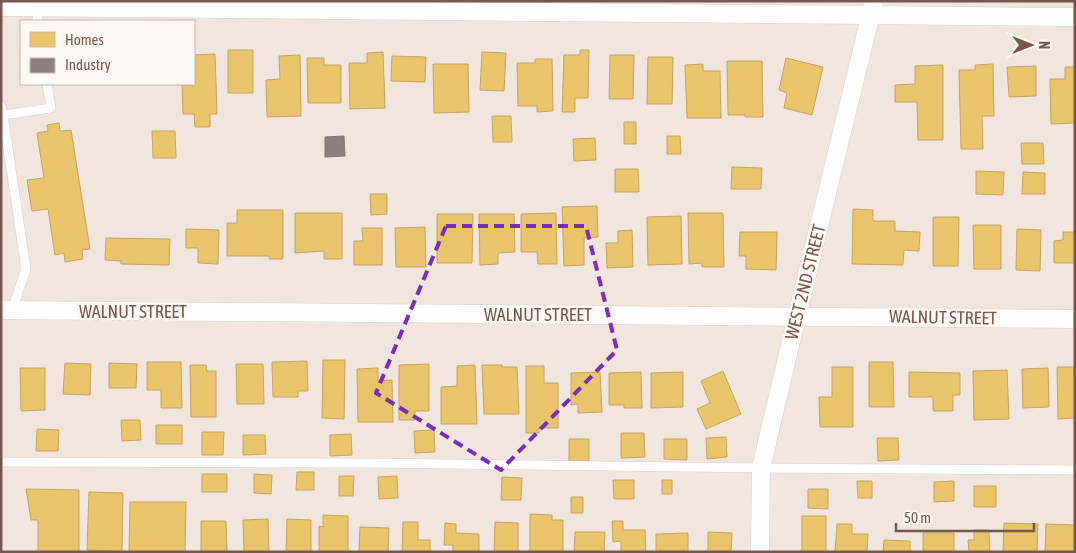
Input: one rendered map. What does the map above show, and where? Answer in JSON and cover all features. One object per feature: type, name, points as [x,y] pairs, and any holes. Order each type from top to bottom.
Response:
[{"type":"street","points":[[1,7],[38,14],[872,8],[1075,18]]},
{"type":"street","name":"WEST 2ND STREET","points":[[760,552],[761,468],[872,8]]},
{"type":"street","name":"WALNUT STREET","points":[[7,310],[1075,319]]},
{"type":"lane","points":[[7,310],[26,270],[2,110],[51,108],[46,85]]},
{"type":"lane","points":[[1,462],[367,463],[1075,470]]},
{"type":"highlighted area","points":[[446,226],[586,226],[617,350],[501,470],[376,393]]},
{"type":"shaded area","points":[[1,1],[1075,1],[1075,552],[4,552],[1,536]]},
{"type":"building: Homes","points":[[228,50],[253,50],[253,93],[228,93]]},
{"type":"building: Homes","points":[[580,50],[589,50],[588,98],[575,98],[575,112],[562,112],[564,55],[580,55]]},
{"type":"building: Homes","points":[[383,52],[385,108],[350,109],[349,63],[367,63],[367,53]]},
{"type":"building: Homes","points":[[482,52],[506,53],[504,91],[480,90]]},
{"type":"building: Homes","points":[[215,54],[217,114],[210,114],[210,127],[195,127],[194,114],[183,114],[182,85],[195,85],[195,55]]},
{"type":"building: Homes","points":[[300,55],[301,116],[267,117],[266,80],[280,79],[279,56]]},
{"type":"building: Homes","points":[[610,55],[634,55],[633,99],[609,99]]},
{"type":"building: Homes","points":[[392,56],[426,57],[425,82],[391,81]]},
{"type":"building: Homes","points":[[648,57],[673,57],[672,104],[647,104]]},
{"type":"building: Homes","points":[[307,58],[324,58],[324,65],[341,65],[341,103],[308,103]]},
{"type":"building: Homes","points":[[786,58],[823,67],[812,115],[784,108],[787,93],[779,90]]},
{"type":"building: Homes","points":[[535,59],[552,59],[553,111],[537,112],[537,106],[518,106],[517,63],[535,63]]},
{"type":"building: Homes","points":[[727,61],[762,61],[763,117],[728,115]]},
{"type":"building: Homes","points":[[433,64],[468,64],[469,112],[434,113]]},
{"type":"building: Homes","points":[[703,64],[703,71],[720,71],[721,118],[687,118],[685,65]]},
{"type":"building: Homes","points":[[993,64],[994,116],[982,116],[983,149],[961,149],[959,70],[975,70],[975,65]]},
{"type":"building: Homes","points":[[943,65],[943,140],[918,140],[917,102],[895,102],[895,85],[915,84],[915,66]]},
{"type":"building: Homes","points":[[1036,66],[1036,96],[1009,97],[1007,67]]},
{"type":"building: Homes","points":[[1065,67],[1075,67],[1075,123],[1051,124],[1050,79],[1065,79]]},
{"type":"building: Homes","points":[[492,116],[511,116],[512,142],[493,142]]},
{"type":"building: Homes","points":[[624,122],[636,122],[636,144],[624,144]]},
{"type":"building: Homes","points":[[59,123],[60,131],[71,130],[90,249],[82,250],[83,259],[65,262],[64,253],[55,255],[48,209],[32,211],[27,180],[44,178],[37,133],[48,131],[47,125]]},
{"type":"building: Homes","points":[[152,131],[175,131],[176,158],[153,158]]},
{"type":"building: Homes","points":[[667,136],[680,136],[681,154],[667,154]]},
{"type":"building: Homes","points":[[595,138],[596,160],[574,161],[573,139]]},
{"type":"building: Homes","points":[[1021,143],[1043,143],[1044,164],[1022,164]]},
{"type":"building: Homes","points":[[732,167],[762,168],[761,189],[731,189]]},
{"type":"building: Homes","points":[[615,169],[638,169],[639,192],[615,192]]},
{"type":"building: Homes","points":[[976,171],[1004,172],[1003,195],[976,194]]},
{"type":"building: Homes","points":[[1023,172],[1045,173],[1045,194],[1022,194]]},
{"type":"building: Homes","points":[[370,194],[387,194],[387,214],[371,215]]},
{"type":"building: Homes","points":[[597,206],[598,237],[584,238],[584,265],[564,266],[562,207]]},
{"type":"building: Homes","points":[[853,209],[873,210],[873,221],[895,221],[895,231],[920,232],[919,251],[904,250],[903,265],[852,264]]},
{"type":"building: Homes","points":[[237,210],[283,210],[283,259],[269,259],[269,256],[227,256],[227,223],[237,223]]},
{"type":"building: Homes","points":[[295,213],[342,213],[342,259],[324,259],[324,251],[295,253]]},
{"type":"building: Homes","points":[[556,213],[557,264],[538,264],[537,252],[521,252],[521,214]]},
{"type":"building: Homes","points":[[688,213],[723,213],[724,267],[702,267],[702,263],[689,264]]},
{"type":"building: Homes","points":[[437,214],[473,214],[472,263],[437,263]]},
{"type":"building: Homes","points":[[479,214],[514,214],[515,252],[498,253],[498,264],[480,265]]},
{"type":"building: Homes","points":[[681,216],[682,264],[648,265],[647,217]]},
{"type":"building: Homes","points":[[933,217],[959,217],[958,266],[933,266]]},
{"type":"building: Homes","points":[[973,225],[1001,225],[1001,269],[974,269]]},
{"type":"building: Homes","points":[[425,227],[426,267],[396,267],[395,228]]},
{"type":"building: Homes","points":[[362,228],[382,228],[382,265],[354,265],[354,241],[363,241]]},
{"type":"building: Homes","points":[[186,229],[219,230],[218,264],[198,263],[198,248],[186,248]]},
{"type":"building: Homes","points":[[1017,229],[1041,230],[1040,271],[1016,270]]},
{"type":"building: Homes","points":[[632,230],[633,267],[607,268],[606,243],[618,243],[618,231]]},
{"type":"building: Homes","points":[[740,232],[777,232],[776,270],[746,269],[746,256],[739,256]]},
{"type":"building: Homes","points":[[1063,232],[1075,232],[1075,263],[1054,263],[1054,241],[1063,240]]},
{"type":"building: Homes","points":[[106,238],[170,239],[169,265],[121,264],[121,261],[105,260]]},
{"type":"building: Homes","points":[[323,360],[345,360],[344,419],[322,418]]},
{"type":"building: Homes","points":[[307,361],[308,391],[298,391],[298,397],[273,397],[272,362]]},
{"type":"building: Homes","points":[[147,362],[181,362],[182,408],[161,408],[161,390],[147,390]]},
{"type":"building: Homes","points":[[869,362],[893,362],[894,407],[869,407]]},
{"type":"building: Homes","points":[[65,363],[91,364],[90,395],[63,394]]},
{"type":"building: Homes","points":[[109,363],[137,364],[136,388],[109,388]]},
{"type":"building: Homes","points":[[236,364],[263,364],[264,404],[237,404]]},
{"type":"building: Homes","points":[[429,364],[429,411],[415,411],[415,420],[399,420],[399,365]]},
{"type":"building: Homes","points":[[190,365],[206,365],[207,371],[216,371],[216,417],[191,417]]},
{"type":"building: Homes","points":[[475,365],[477,424],[441,424],[441,387],[457,386],[457,366]]},
{"type":"building: Homes","points":[[482,365],[517,367],[519,414],[484,414]]},
{"type":"building: Homes","points":[[526,366],[544,366],[544,383],[558,383],[558,428],[539,428],[539,433],[526,433]]},
{"type":"building: Homes","points":[[832,367],[853,367],[853,427],[820,427],[819,397],[832,397]]},
{"type":"building: Homes","points":[[1057,367],[1074,367],[1075,418],[1058,419]]},
{"type":"building: Homes","points":[[20,368],[45,368],[45,410],[21,411]]},
{"type":"building: Homes","points":[[378,368],[378,381],[392,380],[393,422],[358,422],[357,369]]},
{"type":"building: Homes","points":[[1048,368],[1049,407],[1023,408],[1022,369]]},
{"type":"building: Homes","points":[[1007,370],[1009,419],[974,420],[973,371]]},
{"type":"building: Homes","points":[[723,371],[741,414],[706,429],[697,409],[710,403],[701,381]]},
{"type":"building: Homes","points":[[600,372],[602,412],[578,413],[578,404],[571,405],[571,373]]},
{"type":"building: Homes","points":[[641,372],[642,408],[624,408],[624,405],[609,405],[609,373]]},
{"type":"building: Homes","points":[[683,372],[683,407],[651,408],[651,373]]},
{"type":"building: Homes","points":[[909,372],[960,373],[960,395],[953,395],[953,411],[933,411],[933,397],[909,397]]},
{"type":"building: Homes","points":[[121,420],[140,420],[141,440],[122,441]]},
{"type":"building: Homes","points":[[156,425],[182,425],[182,444],[156,444]]},
{"type":"building: Homes","points":[[37,429],[59,430],[58,451],[36,451]]},
{"type":"building: Homes","points":[[434,430],[435,452],[415,453],[414,431]]},
{"type":"building: Homes","points":[[202,432],[224,432],[223,455],[202,455]]},
{"type":"building: Homes","points":[[621,433],[644,433],[645,457],[621,458]]},
{"type":"building: Homes","points":[[351,434],[352,455],[330,456],[330,435]]},
{"type":"building: Homes","points":[[243,435],[265,435],[266,454],[243,455]]},
{"type":"building: Homes","points":[[726,437],[727,457],[707,459],[706,438]]},
{"type":"building: Homes","points":[[877,438],[898,438],[899,460],[878,461]]},
{"type":"building: Homes","points":[[569,439],[589,439],[589,461],[569,461]]},
{"type":"building: Homes","points":[[664,439],[687,439],[687,460],[664,459]]},
{"type":"building: Homes","points":[[297,472],[314,472],[314,490],[296,490]]},
{"type":"building: Homes","points":[[202,474],[227,474],[227,492],[202,492]]},
{"type":"building: Homes","points":[[254,474],[272,475],[271,494],[254,493]]},
{"type":"building: Homes","points":[[339,476],[354,476],[353,496],[339,496]]},
{"type":"building: Homes","points":[[397,476],[398,498],[379,499],[378,477]]},
{"type":"building: Homes","points":[[502,477],[522,478],[521,500],[501,500]]},
{"type":"building: Homes","points":[[613,480],[634,480],[634,499],[614,499]]},
{"type":"building: Homes","points":[[662,480],[672,480],[672,494],[662,494]]},
{"type":"building: Homes","points":[[857,481],[872,481],[872,498],[858,498]]},
{"type":"building: Homes","points":[[954,481],[954,501],[934,502],[934,482]]},
{"type":"building: Homes","points":[[974,486],[996,486],[996,507],[974,507]]},
{"type":"building: Homes","points":[[26,489],[79,490],[79,552],[38,552],[38,520],[31,520]]},
{"type":"building: Homes","points":[[808,489],[828,489],[828,509],[808,508]]},
{"type":"building: Homes","points":[[89,492],[123,493],[122,552],[87,550]]},
{"type":"building: Homes","points":[[571,497],[583,497],[583,513],[571,513]]},
{"type":"building: Homes","points":[[130,502],[186,502],[185,552],[129,552]]},
{"type":"building: Homes","points":[[530,514],[552,515],[552,520],[563,520],[563,552],[530,552]]},
{"type":"building: Homes","points":[[323,515],[348,516],[348,552],[319,552],[319,526],[323,527]]},
{"type":"building: Homes","points":[[802,516],[826,516],[826,552],[802,552]]},
{"type":"building: Homes","points":[[268,519],[269,552],[244,552],[243,520]]},
{"type":"building: Homes","points":[[287,519],[311,520],[311,552],[286,552]]},
{"type":"building: Homes","points":[[201,521],[226,521],[227,552],[201,552]]},
{"type":"building: Homes","points":[[612,521],[623,521],[623,530],[645,530],[646,552],[621,552],[621,541],[613,542]]},
{"type":"building: Homes","points":[[403,522],[418,522],[418,540],[430,540],[430,552],[402,552]]},
{"type":"building: Homes","points":[[495,522],[518,523],[518,552],[494,552]]},
{"type":"building: Homes","points":[[445,523],[456,524],[456,533],[479,534],[479,552],[453,552],[453,545],[444,545]]},
{"type":"building: Homes","points":[[1004,523],[1038,524],[1037,552],[1003,552]]},
{"type":"building: Homes","points":[[837,524],[852,524],[852,534],[868,534],[867,552],[835,552]]},
{"type":"building: Homes","points":[[1046,524],[1075,525],[1075,552],[1045,552]]},
{"type":"building: Homes","points":[[360,527],[389,528],[388,552],[359,552]]},
{"type":"building: Homes","points":[[974,530],[989,530],[990,552],[969,552],[968,540],[974,540]]},
{"type":"building: Homes","points":[[575,532],[605,532],[604,552],[574,552]]},
{"type":"building: Homes","points":[[708,532],[732,533],[731,552],[708,552]]},
{"type":"building: Homes","points":[[688,533],[688,552],[656,552],[656,534]]},
{"type":"building: Homes","points":[[923,533],[954,533],[954,552],[923,552]]},
{"type":"building: Homes","points":[[884,540],[910,541],[910,552],[883,552]]},
{"type":"building: Industry","points":[[344,136],[345,156],[325,157],[325,137]]}]
